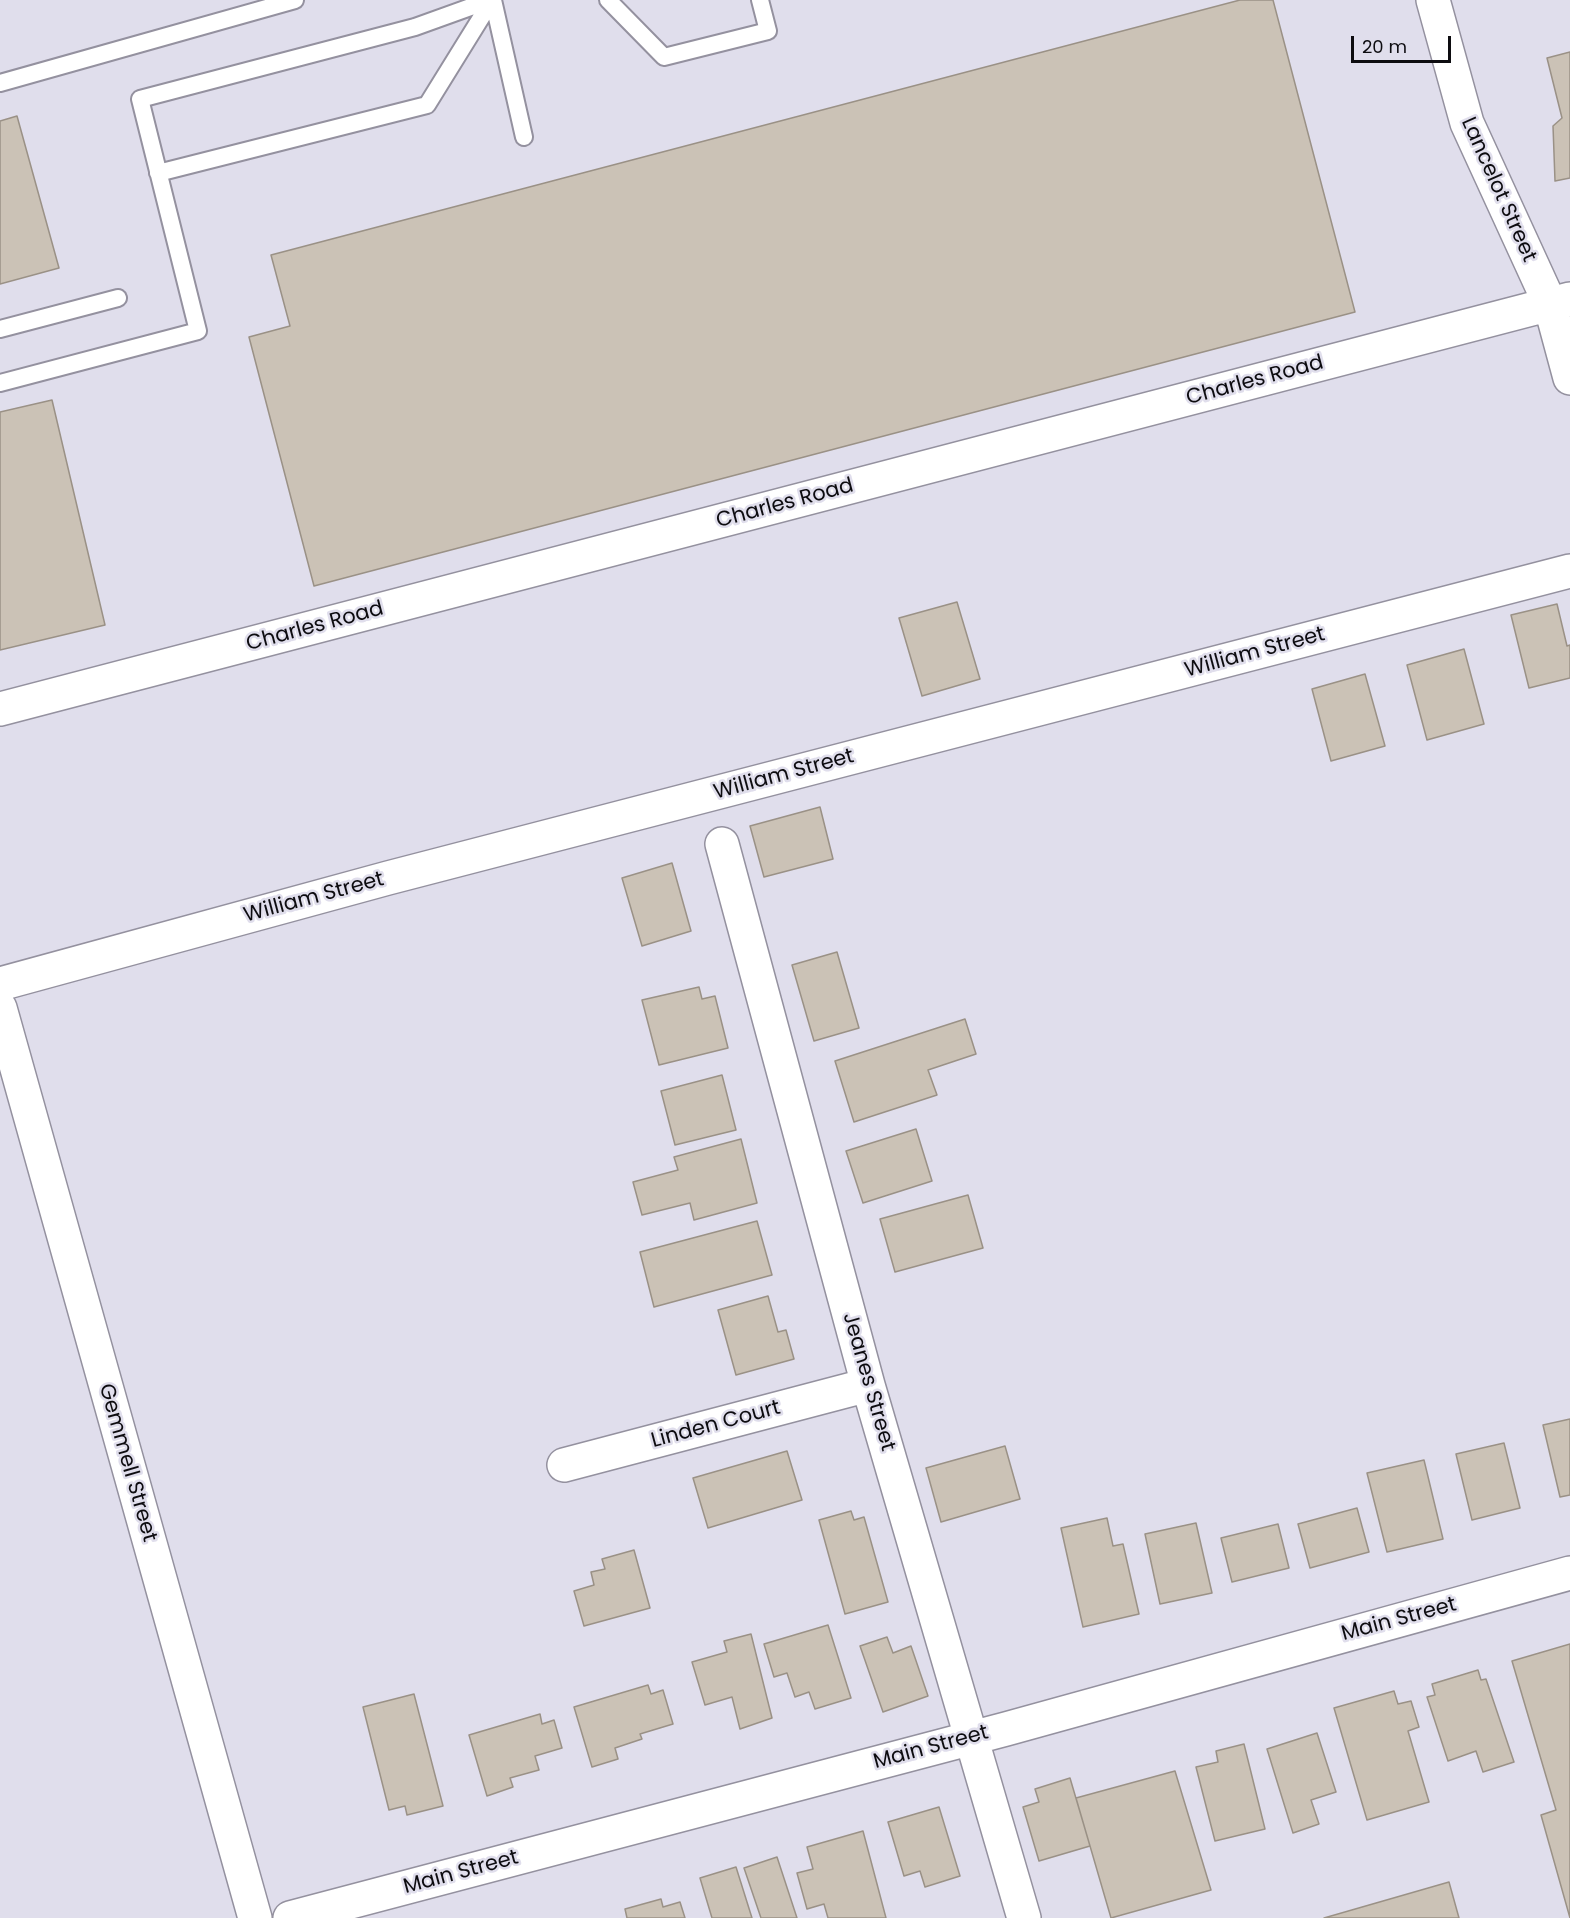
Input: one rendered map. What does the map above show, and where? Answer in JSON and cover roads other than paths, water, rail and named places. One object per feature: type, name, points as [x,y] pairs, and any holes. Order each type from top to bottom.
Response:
[{"type":"street","name":"Lancelot Street","points":[[1433,0],[1467,123],[1560,301],[1570,378]]},
{"type":"street","name":"Charles Road","points":[[0,709],[1560,301]]},
{"type":"street","name":"William Street","points":[[0,984],[388,878],[1570,571]]},
{"type":"street","name":"Jeanes Street","points":[[722,844],[868,1384],[973,1737],[1024,1918]]},
{"type":"street","name":"Gemmell Street","points":[[0,1008],[255,1918]]},
{"type":"street","name":"Linden Court","points":[[564,1465],[868,1384]]},
{"type":"street","name":"Main Street","points":[[290,1918],[973,1737],[1570,1573]]},
{"type":"lane","points":[[0,83],[296,0]]},
{"type":"lane","points":[[492,0],[524,137]]},
{"type":"lane","points":[[0,383],[198,331],[140,99],[415,27],[492,0]]},
{"type":"lane","points":[[158,173],[427,105],[492,0]]},
{"type":"lane","points":[[608,0],[664,57],[768,31],[760,0]]},
{"type":"lane","points":[[0,329],[118,298]]}]
